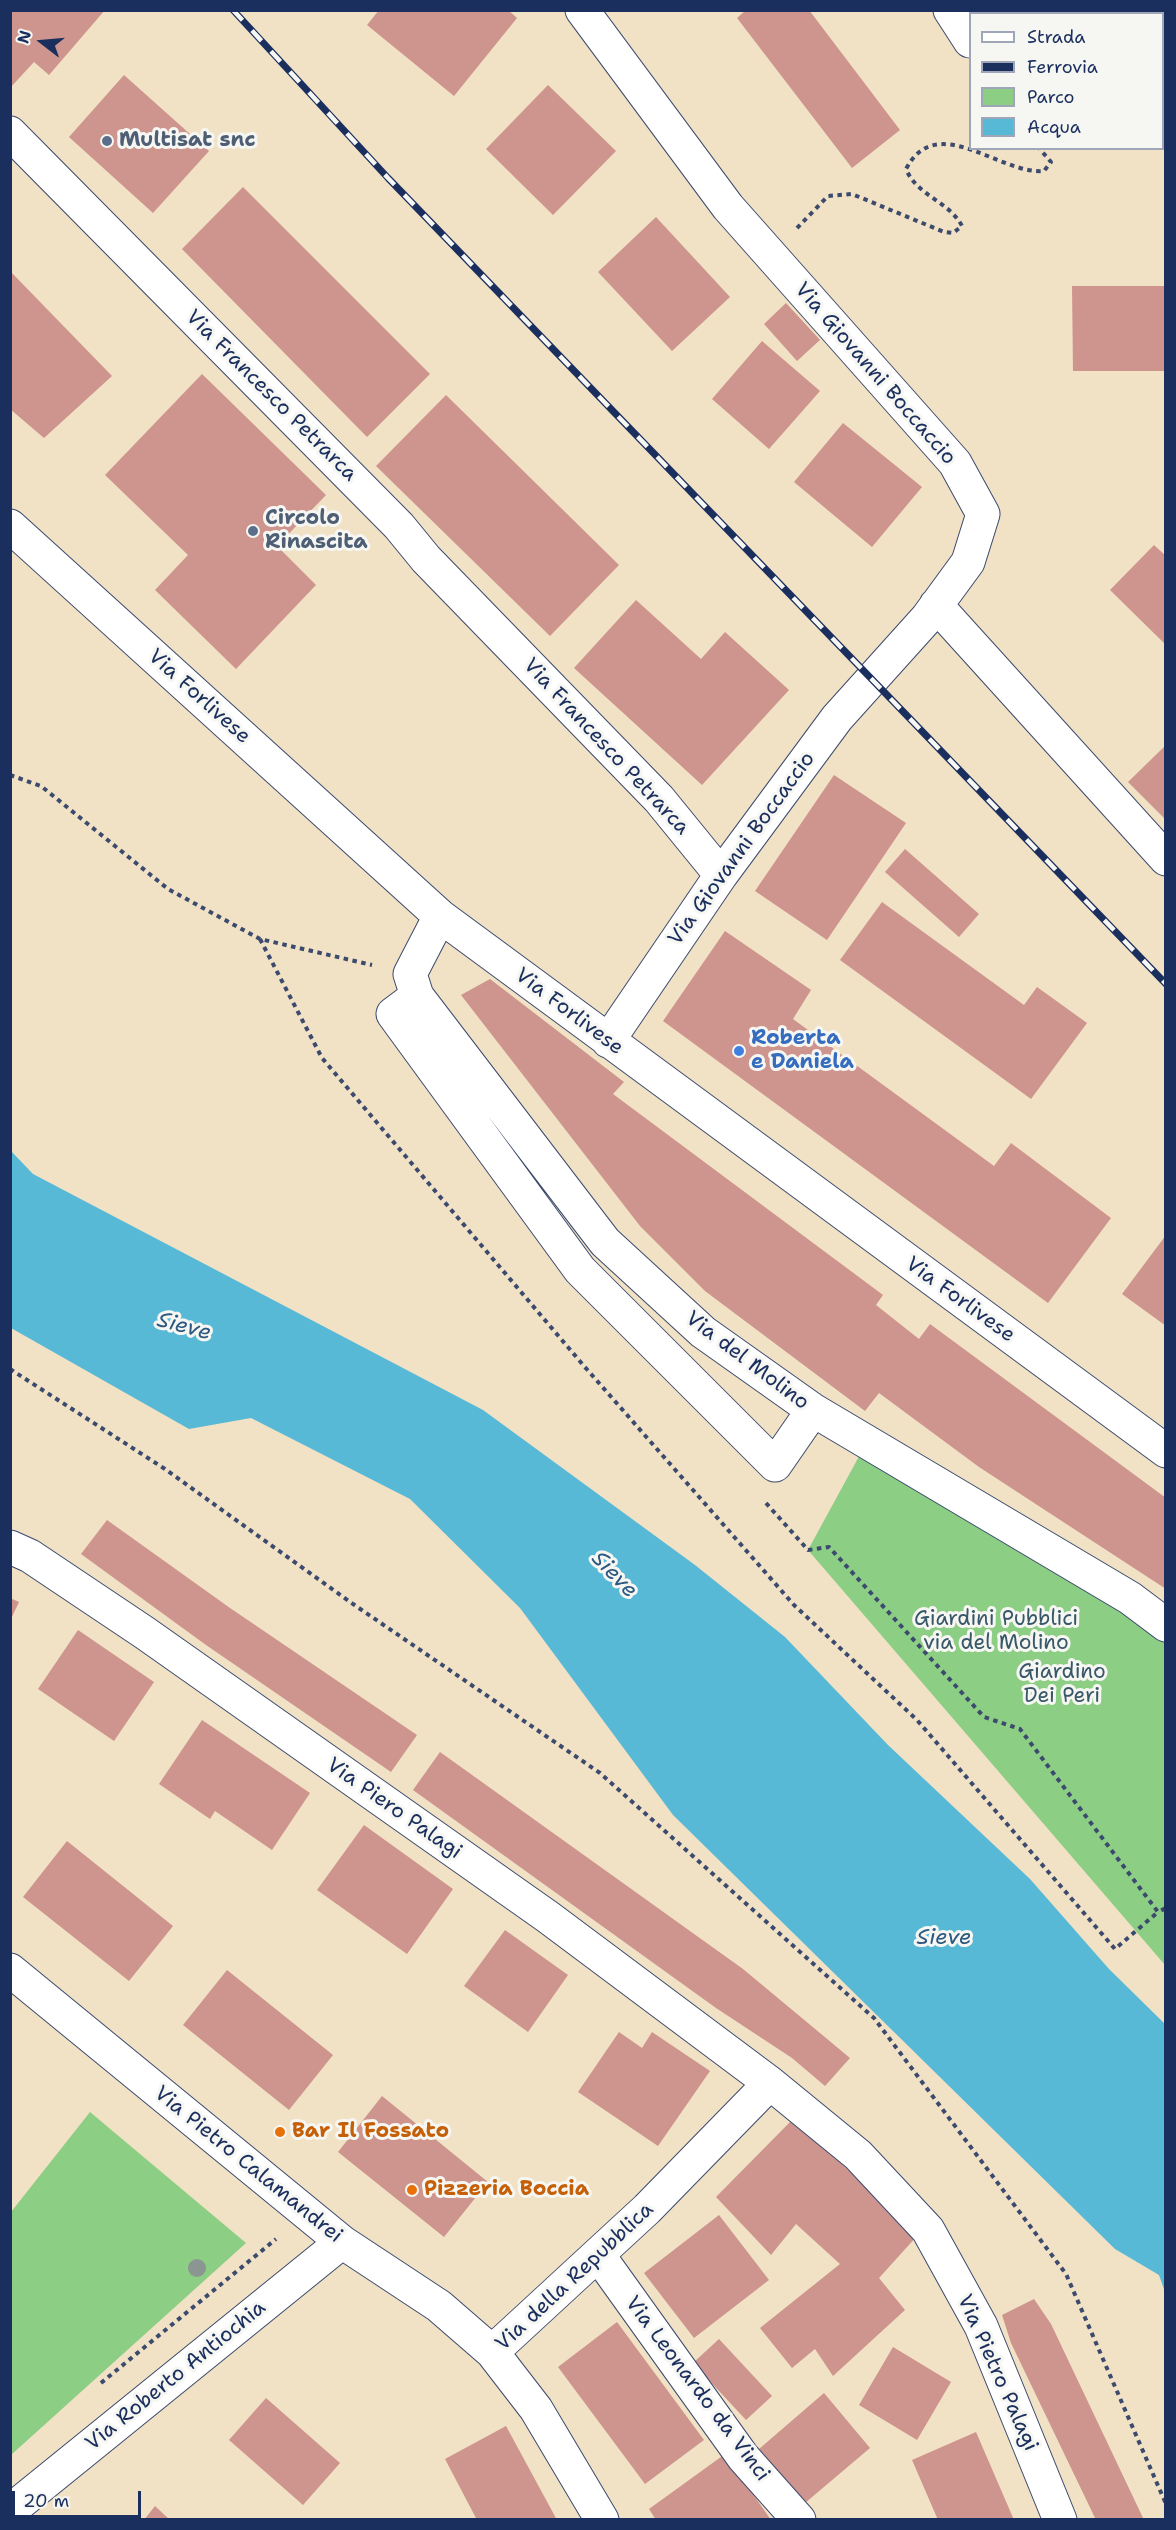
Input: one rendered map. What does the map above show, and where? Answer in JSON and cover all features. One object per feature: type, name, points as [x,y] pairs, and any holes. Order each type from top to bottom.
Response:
[{"type":"street","name":"Via Giovanni Boccaccio","points":[[582,10],[728,207],[954,463],[983,514],[968,562],[936,605],[837,718],[721,875],[608,1041]]},
{"type":"street","points":[[950,10],[969,39]]},
{"type":"street","name":"Via Francesco Petrarca","points":[[10,133],[399,526],[426,559],[658,799],[721,875]]},
{"type":"street","name":"Via Forlivese","points":[[10,526],[440,916],[1166,1451]]},
{"type":"street","points":[[936,605],[1166,859]]},
{"type":"street","points":[[440,916],[414,985],[393,1014],[580,1270],[775,1464],[813,1410]]},
{"type":"street","name":"Via del Molino","points":[[414,985],[605,1242],[702,1332],[813,1410],[1130,1598],[1166,1625]]},
{"type":"street","name":"Via Piero Palagi","points":[[10,1547],[30,1556],[155,1640],[548,1917],[770,2083]]},
{"type":"street","name":"Via Pietro Calamandrei","points":[[10,1970],[342,2242],[439,2306],[492,2352]]},
{"type":"street","name":"Via della Repubblica","points":[[602,2520],[536,2409],[492,2352],[599,2256],[770,2083]]},
{"type":"street","name":"Via Pietro Palagi","points":[[770,2083],[858,2156],[928,2230],[981,2326],[1060,2520]]},
{"type":"street","name":"Via Roberto Antiochia","points":[[10,2511],[342,2242]]},
{"type":"street","name":"Via Leonardo da Vinci","points":[[599,2256],[743,2457],[799,2520]]},
{"type":"path","points":[[770,255],[828,196],[852,194],[944,232],[953,233],[962,226],[956,214],[926,195],[911,181],[906,169],[914,153],[930,145],[952,145],[969,149]]},
{"type":"path","points":[[972,150],[1032,172],[1044,171],[1051,162],[1041,150]]},
{"type":"path","points":[[10,775],[41,786],[168,889],[260,939],[414,985]]},
{"type":"path","points":[[260,939],[322,1058],[584,1366],[794,1605],[917,1720],[1114,1949],[1158,1912],[1166,1908]]},
{"type":"path","points":[[10,1369],[165,1469],[353,1604],[600,1773],[874,2018],[1066,2274],[1166,2504]]},
{"type":"path","points":[[775,1464],[766,1503],[808,1550],[829,1547],[984,1717],[1020,1729],[1158,1912]]},
{"type":"path","points":[[94,2389],[307,2213]]},
{"type":"green space","name":"Giardino Dei Peri","points":[[863,1449],[1165,1631],[1165,1965],[808,1550]]},
{"type":"green space","points":[[90,2112],[246,2243],[11,2455],[11,2212]]},
{"type":"water","name":"Sieve","points":[[11,1151],[33,1174],[483,1410],[695,1565],[785,1637],[888,1745],[1030,1879],[1109,1969],[1165,2024],[1165,2292],[1159,2275],[1115,2249],[673,1815],[520,1608],[410,1499],[251,1418],[189,1429],[11,1328]]},
{"type":"building","points":[[10,10],[105,10],[49,75],[34,62],[10,88]]},
{"type":"building","points":[[379,10],[508,10],[517,18],[454,96],[367,25]]},
{"type":"building","points":[[746,10],[809,10],[900,130],[852,168],[737,18]]},
{"type":"building","points":[[983,10],[1072,10],[1074,12],[984,12]]},
{"type":"building","points":[[124,75],[209,151],[153,213],[69,137]]},
{"type":"building","points":[[548,85],[616,151],[553,215],[486,149]]},
{"type":"building","points":[[243,187],[430,374],[367,437],[182,249]]},
{"type":"building","points":[[656,217],[730,297],[672,351],[598,272]]},
{"type":"building","points":[[10,271],[112,376],[44,438],[10,409]]},
{"type":"building","points":[[1072,286],[1166,286],[1166,371],[1073,371]]},
{"type":"building","points":[[786,303],[820,340],[797,361],[764,324]]},
{"type":"building","points":[[762,341],[820,391],[769,449],[712,399]]},
{"type":"building","points":[[202,374],[326,495],[277,546],[316,585],[236,669],[155,590],[188,555],[105,475]]},
{"type":"building","points":[[446,395],[619,565],[550,636],[376,466]]},
{"type":"building","points":[[843,423],[922,487],[872,547],[794,482]]},
{"type":"building","points":[[1154,545],[1166,556],[1166,645],[1110,590]]},
{"type":"building","points":[[636,600],[701,659],[725,632],[789,690],[702,785],[574,668]]},
{"type":"building","points":[[1166,745],[1166,820],[1128,782]]},
{"type":"building","points":[[834,775],[906,823],[827,940],[755,891]]},
{"type":"building","points":[[905,849],[979,914],[959,937],[885,872]]},
{"type":"building","points":[[882,902],[1024,1005],[1037,987],[1087,1023],[1031,1099],[840,960]]},
{"type":"building","points":[[725,931],[811,990],[793,1019],[994,1166],[1011,1143],[1111,1218],[1048,1303],[663,1021]]},
{"type":"building","points":[[490,979],[624,1082],[613,1094],[883,1295],[876,1305],[919,1339],[930,1324],[1166,1498],[1166,1589],[979,1467],[879,1393],[865,1411],[705,1291],[640,1226],[461,995]]},
{"type":"building","points":[[1166,1235],[1166,1326],[1122,1294]]},
{"type":"building","points":[[107,1520],[230,1608],[417,1735],[391,1772],[206,1645],[81,1554]]},
{"type":"building","points":[[10,1598],[19,1602],[10,1621]]},
{"type":"building","points":[[78,1630],[154,1682],[114,1741],[38,1689]]},
{"type":"building","points":[[202,1720],[310,1793],[272,1850],[215,1811],[210,1819],[159,1784]]},
{"type":"building","points":[[440,1752],[743,1969],[850,2058],[825,2086],[792,2058],[716,2008],[413,1790]]},
{"type":"building","points":[[364,1825],[453,1889],[407,1954],[317,1890]]},
{"type":"building","points":[[67,1841],[173,1926],[129,1981],[23,1897]]},
{"type":"building","points":[[505,1930],[568,1975],[528,2032],[464,1986]]},
{"type":"building","points":[[227,1970],[333,2055],[289,2110],[183,2025]]},
{"type":"building","points":[[619,2032],[642,2048],[652,2032],[710,2071],[658,2146],[578,2092]]},
{"type":"building","points":[[382,2096],[488,2182],[444,2237],[338,2152]]},
{"type":"building","points":[[794,2118],[917,2236],[879,2278],[905,2310],[833,2376],[815,2349],[792,2368],[760,2328],[840,2264],[796,2224],[771,2255],[716,2197]]},
{"type":"building","points":[[719,2215],[769,2280],[694,2338],[644,2273]]},
{"type":"building","points":[[1034,2299],[1051,2324],[1144,2520],[1096,2520],[1011,2343],[1002,2315]]},
{"type":"building","points":[[617,2322],[704,2440],[645,2484],[558,2367]]},
{"type":"building","points":[[719,2339],[772,2396],[746,2420],[693,2363]]},
{"type":"building","points":[[893,2347],[951,2382],[917,2440],[859,2405]]},
{"type":"building","points":[[824,2393],[870,2448],[805,2503],[759,2449]]},
{"type":"building","points":[[266,2398],[340,2463],[303,2505],[229,2440]]},
{"type":"building","points":[[506,2426],[557,2520],[477,2520],[445,2459]]},
{"type":"building","points":[[976,2432],[1014,2520],[938,2520],[912,2460]]},
{"type":"building","points":[[725,2454],[771,2520],[656,2520],[649,2509]]},
{"type":"building","points":[[155,2506],[170,2520],[144,2520]]},
{"type":"railway","points":[[233,10],[388,178],[1166,984]]},
{"type":"place","name":"Multisat snc","points":[[107,141]]},
{"type":"place","name":"Circolo Rinascita","points":[[253,531]]},
{"type":"place","name":"Roberta e Daniela","points":[[739,1051]]},
{"type":"place","name":"Bar Il Fossato","points":[[280,2132]]},
{"type":"place","name":"Pizzeria Boccia","points":[[412,2190]]},
{"type":"park label","name":"Giardini Pubblici via del Molino","points":[[996,1632]]}]
